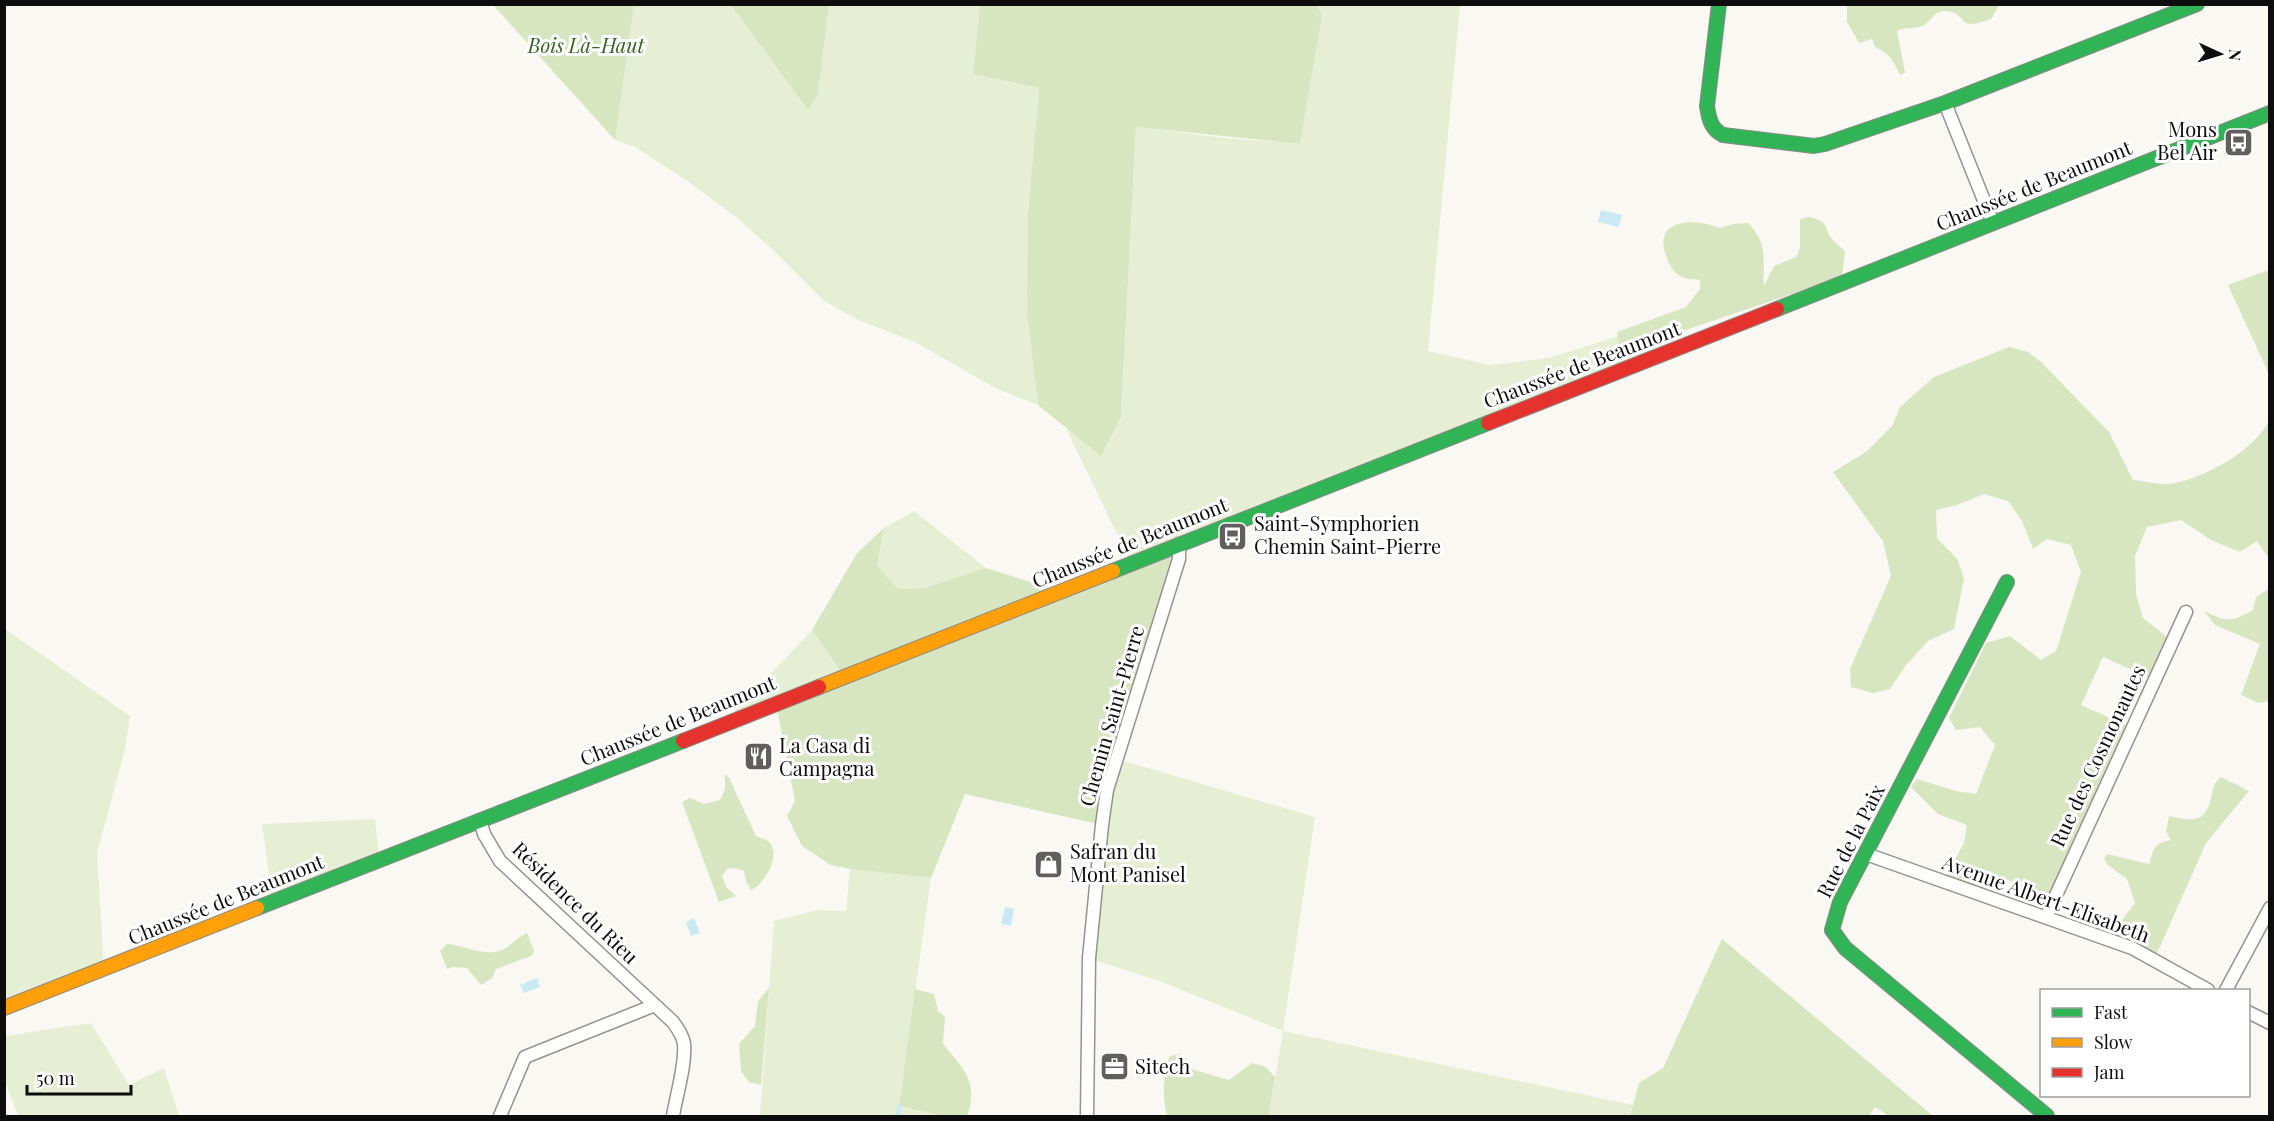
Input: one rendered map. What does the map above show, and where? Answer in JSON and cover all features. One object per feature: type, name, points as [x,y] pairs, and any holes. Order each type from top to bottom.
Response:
[{"type":"main road","points":[[1719,4],[1707,106],[1709,121],[1717,132],[1723,135],[1814,146],[1826,144],[1945,103],[2197,4]]},
{"type":"main road","name":"Chaussée de Beaumont","points":[[4,1008],[2270,113]]},
{"type":"main road","name":"Rue de la Paix","points":[[2007,582],[1840,902],[1832,930],[1845,948],[2047,1116]]},
{"type":"street","points":[[1945,103],[1993,223]]},
{"type":"street","name":"Chemin Saint-Pierre","points":[[1087,1116],[1089,958],[1107,790],[1179,559],[1179,544]]},
{"type":"street","name":"Rue des Cosmonautes","points":[[2046,917],[2186,612]]},
{"type":"street","name":"Résidence du Rieu","points":[[480,820],[484,834],[500,861],[673,1022],[684,1043],[673,1116]]},
{"type":"street","name":"Avenue Albert-Elisabeth","points":[[1866,854],[2132,948],[2206,989]]},
{"type":"street","points":[[2227,989],[2270,908]]},
{"type":"street","points":[[500,1116],[525,1058],[655,1005]]},
{"type":"street","points":[[2250,1013],[2270,1023]]},
{"type":"green space","points":[[1847,4],[1999,5],[1992,18],[1981,22],[1968,23],[1958,15],[1942,11],[1921,26],[1897,31],[1905,73],[1900,75],[1891,58],[1875,47],[1872,39],[1859,43],[1847,22]]},
{"type":"green space","name":"Bois Là-Haut","points":[[493,5],[634,5],[615,140],[495,7]]},
{"type":"green space","points":[[634,5],[731,5],[808,109],[818,94],[829,5],[980,5],[974,74],[1039,88],[1028,213],[1027,314],[1038,405],[997,389],[915,342],[856,319],[824,301],[736,217],[689,182],[635,147],[615,140]]},
{"type":"green space","points":[[731,5],[829,5],[818,94],[808,110]]},
{"type":"green space","points":[[980,5],[1318,5],[1322,16],[1300,144],[1136,127],[1121,417],[1101,456],[1038,405],[1027,314],[1028,213],[1039,88],[973,74]]},
{"type":"green space","points":[[1318,5],[1460,5],[1428,351],[1490,365],[1549,358],[1638,330],[1654,358],[1131,563],[1066,428],[1101,455],[1121,417],[1136,127],[1300,144],[1322,16]]},
{"type":"green space","points":[[1809,217],[1824,223],[1831,237],[1845,252],[1842,277],[1621,352],[1617,332],[1686,307],[1700,289],[1700,280],[1682,277],[1670,266],[1664,249],[1664,238],[1668,230],[1685,222],[1708,224],[1720,228],[1748,223],[1762,245],[1764,286],[1774,266],[1796,257],[1800,248],[1800,219]]},
{"type":"green space","points":[[2270,270],[2269,374],[2228,285]]},
{"type":"green space","points":[[2009,347],[2028,352],[2041,362],[2109,432],[2133,480],[2170,484],[2212,470],[2252,443],[2269,421],[2269,559],[2257,541],[2240,552],[2211,540],[2181,520],[2147,527],[2135,556],[2136,594],[2143,618],[2172,641],[2155,680],[2103,657],[2081,705],[2133,728],[2046,917],[2036,894],[2002,877],[1982,895],[1943,881],[1964,843],[1967,825],[1938,814],[1911,787],[1917,779],[1956,791],[1976,794],[1995,745],[1980,727],[1956,730],[1949,718],[1986,643],[2010,636],[2041,660],[2056,651],[2081,572],[2071,545],[2047,539],[2033,549],[2022,521],[2008,501],[1984,494],[1957,505],[1936,510],[1937,538],[1957,559],[1964,578],[1954,629],[1928,641],[1906,665],[1890,689],[1873,693],[1851,687],[1850,669],[1891,576],[1883,541],[1833,472],[1866,452],[1892,426],[1900,407],[1934,377]]},
{"type":"green space","points":[[914,511],[986,568],[924,588],[898,589],[877,565],[884,528]]},
{"type":"green space","points":[[884,528],[877,565],[898,589],[924,588],[986,568],[1059,591],[1179,544],[1102,825],[965,794],[931,878],[831,865],[802,846],[787,816],[795,801],[776,703],[844,676],[812,630],[857,553]]},
{"type":"green space","points":[[2269,585],[2269,701],[2258,703],[2241,695],[2260,644],[2215,625],[2204,611],[2224,619],[2239,617],[2253,610],[2256,597],[2267,590]]},
{"type":"green space","points":[[5,629],[130,716],[125,749],[97,853],[104,969],[5,1008]]},
{"type":"green space","points":[[812,630],[845,676],[722,725]]},
{"type":"green space","points":[[1117,759],[1315,817],[1283,1031],[1162,982],[1089,958]]},
{"type":"green space","points":[[725,774],[756,836],[770,843],[774,855],[770,870],[751,890],[744,871],[735,868],[727,869],[722,876],[726,887],[736,896],[719,902],[682,802],[690,798],[704,804],[720,800],[725,789]]},
{"type":"green space","points":[[2221,777],[2249,791],[2206,843],[2154,960],[2112,941],[2119,924],[2135,903],[2127,879],[2108,865],[2104,858],[2107,854],[2149,864],[2156,847],[2171,840],[2166,831],[2169,816],[2192,819],[2203,815],[2210,804],[2215,784]]},
{"type":"green space","points":[[375,819],[379,861],[273,902],[262,824]]},
{"type":"green space","points":[[850,869],[931,878],[899,1106],[943,1116],[760,1116],[774,921],[818,910],[846,911]]},
{"type":"green space","points":[[527,933],[534,951],[531,956],[496,969],[492,978],[481,985],[467,968],[447,969],[440,951],[447,944],[486,952],[499,951]]},
{"type":"green space","points":[[1722,939],[1933,1116],[1889,1116],[1875,1107],[1869,1116],[1630,1116],[1639,1083],[1663,1068]]},
{"type":"green space","points":[[769,988],[761,1085],[749,1082],[741,1071],[739,1044],[755,1026],[758,1001]]},
{"type":"green space","points":[[915,989],[934,994],[938,1011],[945,1017],[943,1044],[963,1069],[970,1085],[971,1094],[967,1116],[943,1116],[899,1106]]},
{"type":"green space","points":[[91,1023],[129,1085],[164,1068],[179,1116],[18,1116],[5,1081],[5,1036]]},
{"type":"green space","points":[[1283,1031],[1633,1105],[1630,1116],[1269,1116]]},
{"type":"green space","points":[[1181,1054],[1187,1059],[1191,1069],[1229,1080],[1252,1063],[1266,1067],[1275,1077],[1269,1116],[1167,1116],[1164,1094],[1166,1070],[1170,1056]]},
{"type":"water","points":[[1601,210],[1622,215],[1619,227],[1598,222]]},
{"type":"water","points":[[1005,907],[1014,909],[1011,926],[1001,924]]},
{"type":"water","points":[[694,918],[700,933],[691,936],[686,922]]},
{"type":"water","points":[[537,978],[540,987],[524,993],[520,985]]},
{"type":"waterway","points":[[898,1116],[899,1106]]},
{"type":"traffic: fast","points":[[1719,4],[1707,106],[1713,127],[1723,135],[1814,146],[1945,103],[2197,4]]},
{"type":"traffic: fast","points":[[1777,309],[2270,113]]},
{"type":"traffic: fast","points":[[1113,571],[1488,423]]},
{"type":"traffic: fast","points":[[2007,582],[1840,902],[1832,930],[1845,948],[2047,1116]]},
{"type":"traffic: fast","points":[[257,908],[683,741]]},
{"type":"traffic: slow","points":[[819,687],[1113,571]]},
{"type":"traffic: slow","points":[[4,1008],[257,908]]},
{"type":"traffic: jam","points":[[1488,423],[1777,309]]},
{"type":"traffic: jam","points":[[683,741],[819,687]]},
{"type":"place","name":"Mons Bel Air","points":[[2238,142]]},
{"type":"place","name":"Saint-Symphorien Chemin Saint-Pierre","points":[[1233,536]]},
{"type":"place","name":"La Casa di Campagna","points":[[758,757]]},
{"type":"place","name":"Safran du Mont Panisel","points":[[1049,864]]},
{"type":"place","name":"Sitech","points":[[1114,1067]]}]
